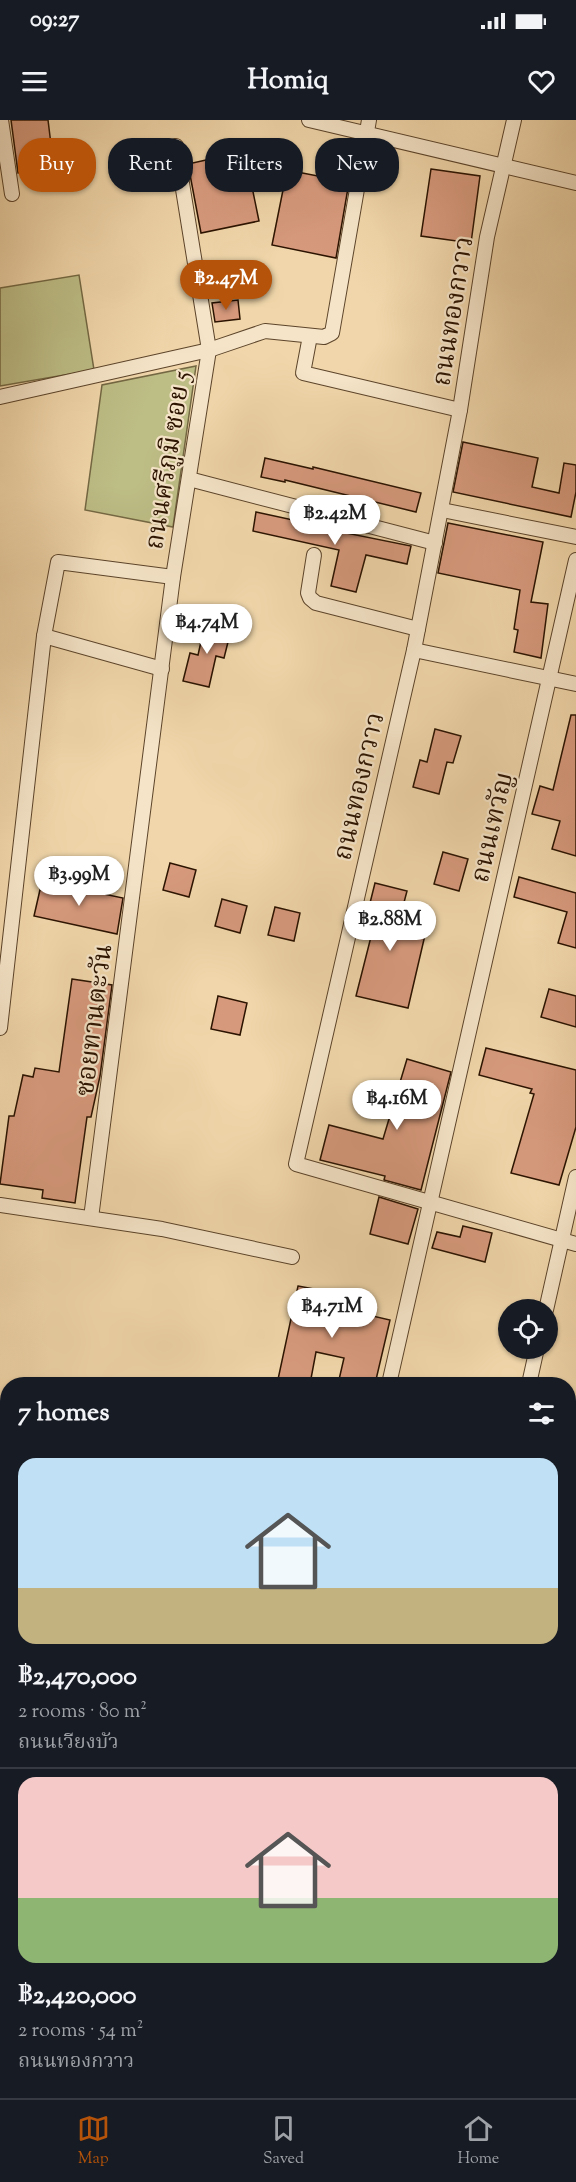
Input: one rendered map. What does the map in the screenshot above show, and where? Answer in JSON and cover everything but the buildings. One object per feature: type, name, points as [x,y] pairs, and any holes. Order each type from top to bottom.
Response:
[{"type":"street","points":[[1,120],[12,194]]},
{"type":"street","points":[[309,120],[367,127],[502,166],[576,183]]},
{"type":"street","name":"ถนนทองกวาว","points":[[514,120],[487,237],[460,410],[414,650],[296,1164],[576,1244]]},
{"type":"street","points":[[0,397],[208,350],[265,331],[324,337],[332,333],[367,127]]},
{"type":"street","name":"ถนนศรีภูมิ ซอย 5","points":[[173,577],[208,350],[183,192]]},
{"type":"street","points":[[310,336],[303,373],[460,410]]},
{"type":"street","points":[[189,479],[435,543]]},
{"type":"street","points":[[442,510],[576,537]]},
{"type":"street","points":[[314,555],[308,592],[310,598],[316,603],[418,629]]},
{"type":"street","name":"ถนนเทวัญ","points":[[391,1377],[576,560]]},
{"type":"street","points":[[0,1028],[44,636],[58,562],[173,577]]},
{"type":"street","name":"ซอยทานตะวัน","points":[[91,1218],[173,577]]},
{"type":"street","points":[[44,636],[162,669]]},
{"type":"street","points":[[414,650],[576,684]]},
{"type":"street","points":[[548,1299],[576,1177]]},
{"type":"street","points":[[0,1205],[162,1229],[292,1257]]},
{"type":"street","points":[[531,1377],[535,1359]]},
{"type":"green space","points":[[79,275],[94,370],[0,386],[0,288]]},
{"type":"green space","points":[[196,366],[173,527],[85,510],[102,385]]}]
